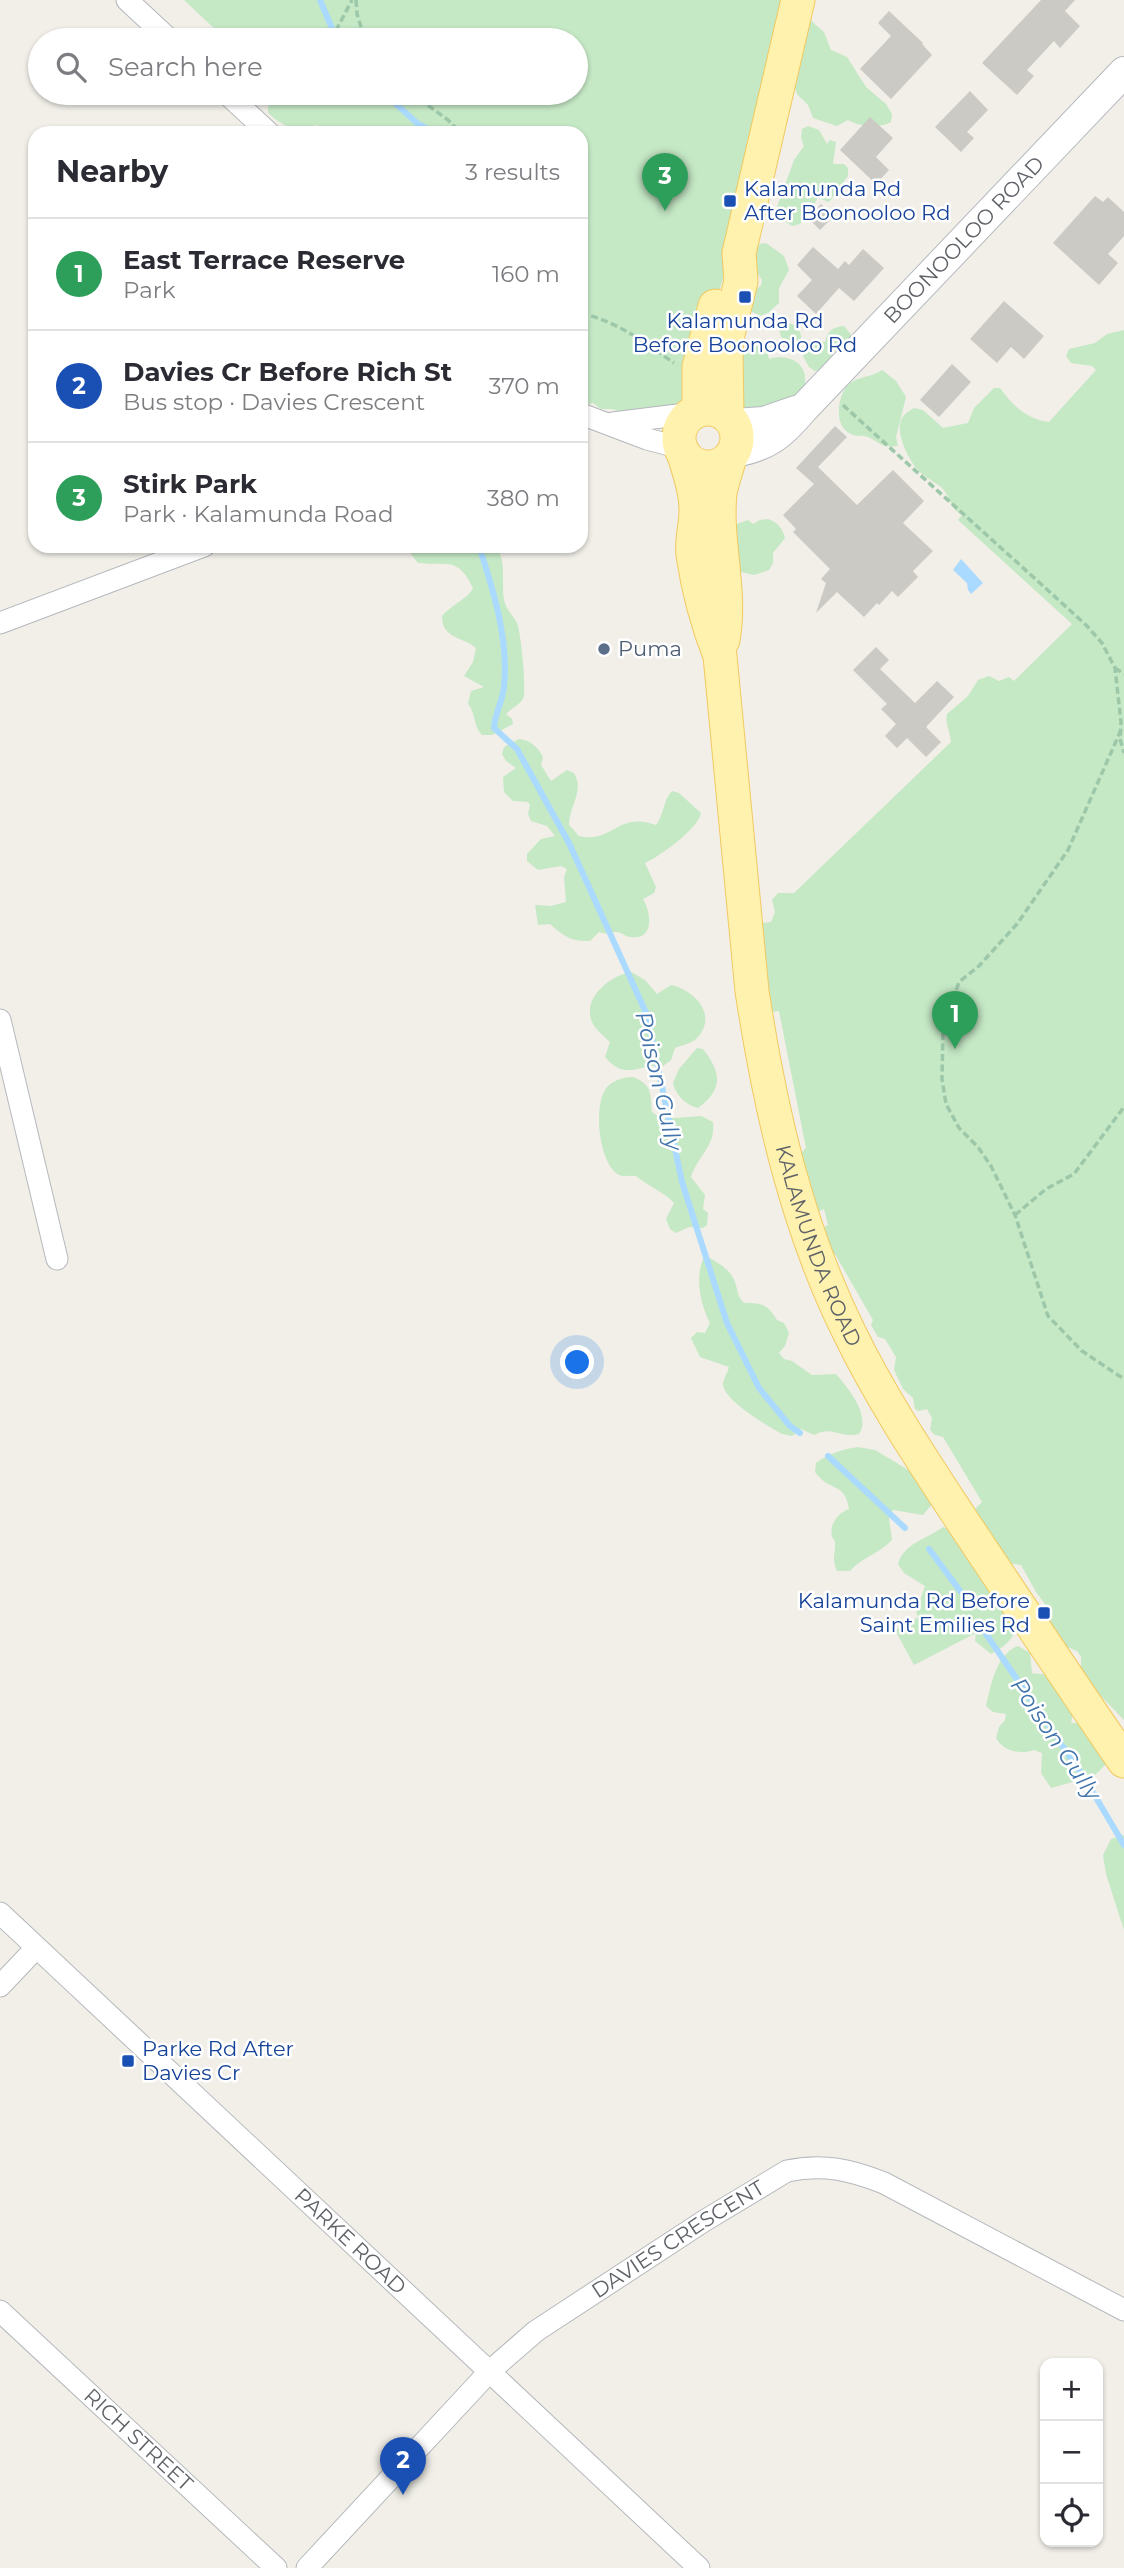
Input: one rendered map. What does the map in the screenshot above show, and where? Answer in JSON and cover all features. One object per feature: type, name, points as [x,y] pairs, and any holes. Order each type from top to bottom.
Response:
[{"type":"main road","name":"KALAMUNDA ROAD","points":[[720,656],[728,615],[723,574],[720,429],[699,367],[709,322],[724,276],[739,253],[798,0]]},
{"type":"main road","points":[[687,418],[720,429],[723,463],[706,466],[697,464],[682,450],[680,432],[687,418]]},
{"type":"main road","name":"KALAMUNDA ROAD","points":[[682,450],[695,498],[692,553],[707,622],[720,656],[758,1028],[780,1144],[816,1254],[848,1331],[893,1414],[1124,1761]]},
{"type":"street","points":[[127,0],[157,28]]},
{"type":"street","name":"BOONOOLOO ROAD","points":[[720,429],[764,422],[803,409],[1124,72]]},
{"type":"street","points":[[239,105],[261,126]]},
{"type":"street","points":[[588,417],[682,450]]},
{"type":"street","points":[[604,424],[720,429]]},
{"type":"street","points":[[0,623],[185,553]]},
{"type":"street","points":[[0,1020],[57,1259]]},
{"type":"street","name":"PARKE ROAD","points":[[0,1913],[699,2568]]},
{"type":"street","points":[[0,1986],[36,1948]]},
{"type":"street","name":"DAVIES CRESCENT","points":[[307,2568],[490,2371],[536,2331],[764,2183],[788,2171],[803,2167],[835,2167],[884,2183],[1124,2310]]},
{"type":"street","name":"RICH STREET","points":[[0,2311],[276,2568]]},
{"type":"path","points":[[339,28],[354,0]]},
{"type":"path","points":[[354,0],[361,28]]},
{"type":"path","points":[[427,105],[454,126]]},
{"type":"path","points":[[588,315],[631,331],[683,369]]},
{"type":"path","points":[[843,405],[1086,625],[1102,643],[1115,668],[1124,753]]},
{"type":"path","points":[[1115,668],[1124,674]]},
{"type":"path","points":[[1121,730],[1068,850],[1028,911],[1007,936],[960,982],[943,1029],[942,1079],[946,1104],[959,1128],[978,1147],[991,1166],[1015,1215],[1048,1316],[1082,1352],[1124,1379]]},
{"type":"path","points":[[1015,1215],[1046,1189],[1074,1174],[1124,1107]]},
{"type":"green space","points":[[184,0],[798,0],[724,276],[709,322],[699,410],[647,420],[612,409],[601,409],[593,403],[588,404],[588,126],[288,126],[268,113],[270,105],[588,105],[588,28],[214,28]]},
{"type":"green space","points":[[809,19],[824,32],[831,50],[847,57],[866,87],[886,104],[892,114],[891,122],[870,126],[848,120],[837,126],[813,118],[808,105],[797,94],[793,82]]},
{"type":"green space","points":[[808,126],[819,130],[827,144],[830,140],[836,142],[833,164],[844,164],[848,168],[848,176],[829,202],[818,198],[800,224],[792,226],[779,217],[776,210],[794,160],[804,146],[802,129]]},
{"type":"green space","points":[[766,243],[784,256],[789,270],[779,288],[779,303],[760,316],[749,310],[752,291],[761,286],[762,280],[754,268],[752,255],[760,244]]},
{"type":"green space","points":[[783,322],[796,327],[801,341],[790,346],[784,345],[778,327]]},
{"type":"green space","points":[[844,326],[853,337],[846,345],[835,349],[833,359],[821,370],[815,371],[809,367],[803,356],[805,350],[815,341],[825,342],[831,330]]},
{"type":"green space","points":[[1124,330],[1124,1720],[1081,1675],[1081,1657],[1077,1651],[1065,1646],[1051,1624],[1047,1607],[1021,1565],[1008,1563],[991,1533],[973,1511],[982,1502],[943,1437],[930,1430],[932,1418],[927,1409],[915,1409],[913,1398],[903,1389],[894,1370],[896,1357],[885,1339],[878,1337],[871,1325],[873,1320],[835,1254],[827,1251],[819,1230],[828,1225],[824,1209],[817,1212],[801,1153],[806,1148],[779,1011],[771,1012],[768,983],[759,981],[755,924],[771,922],[775,912],[772,900],[778,893],[794,893],[951,742],[947,714],[968,696],[978,680],[989,676],[999,681],[1009,677],[1014,681],[1072,624],[958,520],[962,515],[955,510],[943,489],[921,473],[909,457],[901,437],[902,419],[914,408],[923,410],[943,428],[968,423],[974,408],[994,388],[1000,388],[1021,411],[1049,422],[1096,370],[1092,366],[1071,363],[1066,356],[1069,349],[1095,343],[1107,334]]},
{"type":"green space","points":[[752,346],[767,351],[769,359],[779,357],[794,361],[804,372],[807,389],[777,430],[712,395],[738,352]]},
{"type":"green space","points":[[882,370],[896,381],[906,397],[896,437],[898,446],[885,446],[868,437],[851,434],[840,419],[839,405],[847,386],[855,380]]},
{"type":"green space","points":[[768,519],[779,526],[785,538],[773,553],[773,563],[769,570],[754,575],[725,568],[734,525],[748,520],[753,524]]},
{"type":"green space","points":[[499,553],[503,565],[504,600],[517,623],[520,638],[524,694],[523,699],[506,714],[513,724],[492,735],[482,735],[468,704],[471,691],[484,687],[464,676],[473,662],[476,648],[449,633],[445,629],[442,616],[473,588],[457,567],[418,563],[411,554]]},
{"type":"green space","points":[[519,739],[530,742],[539,750],[543,757],[541,765],[551,781],[567,770],[574,773],[578,786],[569,825],[579,836],[600,836],[632,822],[656,825],[672,791],[679,793],[701,813],[686,834],[645,863],[656,887],[654,893],[643,899],[649,918],[644,934],[631,937],[617,932],[599,932],[590,941],[584,941],[568,937],[550,924],[538,925],[535,905],[551,906],[566,902],[564,877],[567,869],[561,866],[538,870],[527,861],[527,854],[541,839],[555,836],[547,826],[531,821],[528,802],[513,801],[504,792],[503,777],[516,768],[506,761],[502,754],[504,747]]},
{"type":"green space","points":[[631,972],[645,980],[657,994],[671,985],[688,992],[696,998],[705,1013],[703,1030],[696,1039],[675,1048],[671,1060],[663,1066],[620,1069],[605,1057],[610,1042],[592,1023],[590,1006],[597,992],[610,981]]},
{"type":"green space","points":[[697,1048],[703,1049],[714,1066],[717,1081],[712,1094],[698,1108],[682,1099],[673,1083],[679,1069]]},
{"type":"green space","points":[[633,1077],[647,1087],[652,1112],[662,1119],[701,1116],[713,1122],[712,1138],[691,1177],[705,1195],[703,1209],[708,1213],[707,1225],[703,1228],[689,1227],[676,1233],[670,1229],[666,1219],[674,1203],[636,1176],[618,1175],[605,1156],[599,1117],[603,1094],[613,1082]]},
{"type":"green space","points":[[705,1255],[730,1273],[744,1303],[764,1306],[777,1320],[784,1323],[789,1333],[785,1346],[779,1353],[784,1359],[792,1361],[812,1375],[836,1374],[857,1403],[862,1419],[859,1434],[826,1431],[814,1435],[801,1429],[792,1436],[782,1434],[747,1412],[730,1397],[723,1383],[729,1367],[700,1357],[691,1338],[697,1332],[705,1333],[710,1323],[703,1307],[699,1280]]},
{"type":"green space","points":[[858,1447],[875,1450],[915,1474],[933,1503],[923,1515],[893,1510],[889,1518],[892,1540],[850,1571],[837,1571],[832,1528],[838,1516],[849,1509],[844,1494],[826,1483],[815,1472],[816,1463],[836,1452]]},
{"type":"green space","points":[[943,1527],[954,1532],[1018,1622],[1009,1641],[991,1654],[975,1641],[976,1633],[914,1665],[895,1630],[919,1617],[916,1613],[925,1586],[904,1573],[898,1564],[911,1546]]},
{"type":"green space","points":[[1018,1646],[1030,1653],[1032,1673],[1059,1676],[1073,1714],[1071,1723],[1098,1731],[1110,1760],[1094,1776],[1051,1788],[1041,1773],[1042,1753],[1034,1750],[1012,1751],[996,1738],[1006,1714],[993,1712],[986,1706],[990,1689],[1004,1656]]},
{"type":"green space","points":[[1124,1835],[1124,1930],[1106,1874],[1103,1855],[1111,1839]]},
{"type":"water","points":[[961,559],[983,583],[971,594],[967,583],[953,570]]},
{"type":"building","points":[[1041,0],[1075,0],[1065,11],[1080,26],[1060,48],[1054,41],[1027,70],[1034,76],[1017,95],[982,63]]},
{"type":"building","points":[[889,11],[932,55],[891,99],[860,69],[891,36],[878,23]]},
{"type":"building","points":[[970,91],[988,110],[967,132],[974,138],[961,152],[935,127]]},
{"type":"building","points":[[870,117],[893,138],[876,157],[889,170],[876,184],[840,150]]},
{"type":"building","points":[[1095,196],[1103,202],[1108,197],[1124,212],[1124,236],[1108,254],[1118,263],[1099,285],[1053,243]]},
{"type":"building","points":[[821,204],[833,217],[820,230],[808,218]]},
{"type":"building","points":[[813,247],[838,269],[845,261],[849,265],[863,249],[884,268],[854,301],[839,288],[816,314],[797,296],[812,280],[797,265]]},
{"type":"building","points":[[1004,301],[1044,336],[1024,359],[1011,347],[997,363],[970,339]]},
{"type":"building","points":[[952,364],[971,382],[939,417],[920,400]]},
{"type":"building","points":[[835,426],[847,437],[818,467],[857,505],[893,470],[924,501],[903,523],[933,551],[913,571],[918,577],[898,597],[892,591],[864,617],[837,592],[816,613],[826,583],[821,579],[830,569],[793,532],[796,529],[783,515],[814,484],[796,468]]},
{"type":"building","points":[[876,647],[889,660],[880,669],[915,703],[937,681],[954,697],[926,727],[941,742],[926,757],[907,738],[897,748],[885,736],[896,724],[881,709],[887,704],[853,670]]},
{"type":"waterway","points":[[320,0],[332,28]]},
{"type":"waterway","points":[[397,105],[422,126]]},
{"type":"waterway","name":"Poison Gully","points":[[481,553],[494,597],[504,651],[503,691],[494,728],[517,749],[569,843],[647,1015],[682,1182],[727,1323],[759,1388],[790,1426],[800,1433]]},
{"type":"waterway","name":"Poison Gully","points":[[828,1456],[905,1528]]},
{"type":"waterway","points":[[929,1549],[961,1592]]},
{"type":"waterway","name":"Poison Gully","points":[[986,1634],[1085,1779],[1124,1845]]},
{"type":"place","name":"Kalamunda Rd After Boonooloo Rd","points":[[730,201]]},
{"type":"place","name":"Stirk Park","points":[[665,211]]},
{"type":"place","name":"Kalamunda Rd Before Boonooloo Rd","points":[[745,297]]},
{"type":"place","name":"Puma","points":[[604,649]]},
{"type":"place","name":"East Terrace Reserve","points":[[955,1049]]},
{"type":"place","name":"Kalamunda Rd Before Saint Emilies Rd","points":[[1044,1613]]},
{"type":"place","name":"Parke Rd After Davies Cr","points":[[128,2061]]},
{"type":"place","name":"Davies Cr Before Rich St","points":[[403,2495]]}]
